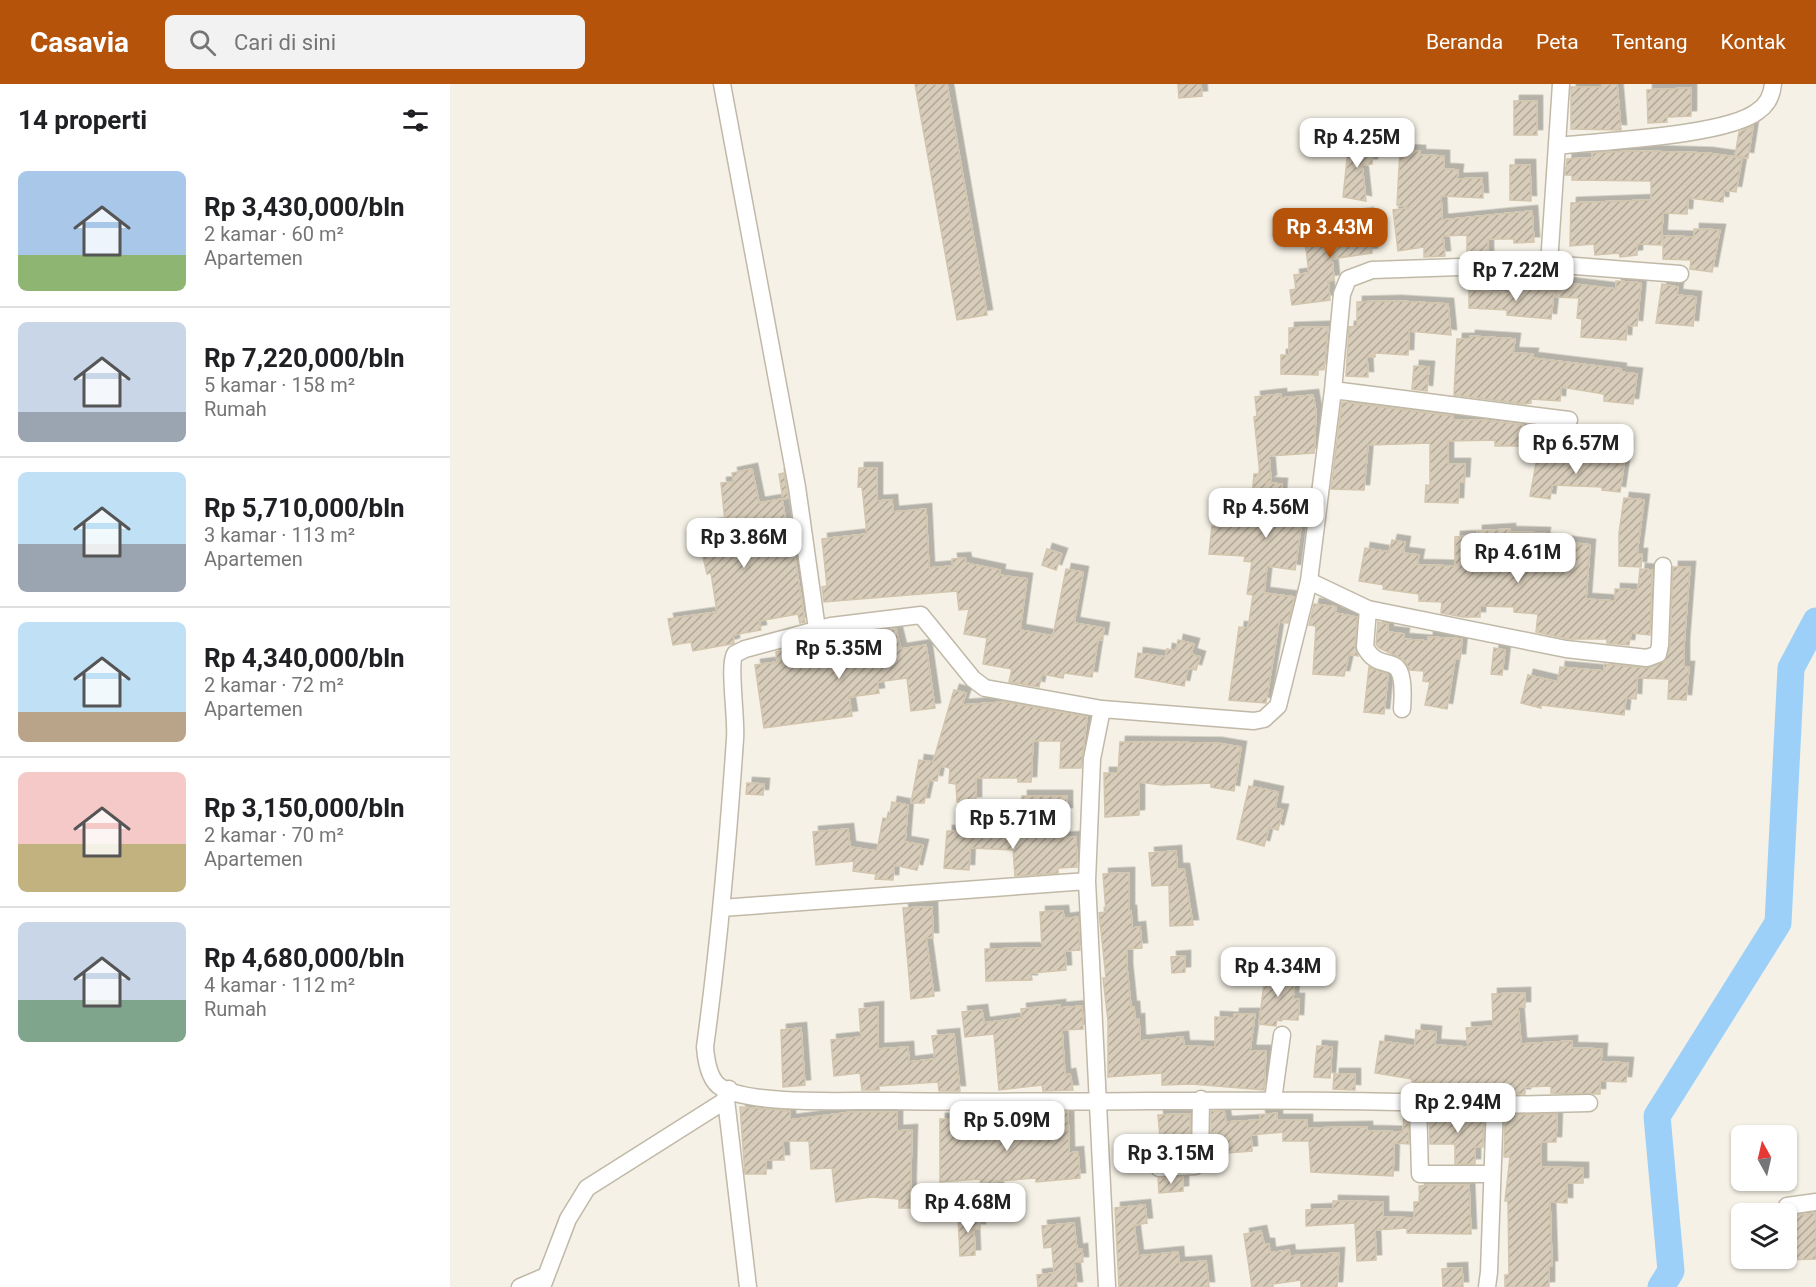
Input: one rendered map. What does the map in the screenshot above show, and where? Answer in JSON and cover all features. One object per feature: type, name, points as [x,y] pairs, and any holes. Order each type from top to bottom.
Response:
[{"type":"street","points":[[722,84],[797,488],[817,629]]},
{"type":"street","points":[[1549,264],[1561,84]]},
{"type":"street","points":[[1557,146],[1723,126],[1759,111],[1768,101],[1773,84]]},
{"type":"street","points":[[1589,1103],[1495,1105],[1202,1099],[764,1099],[727,1093],[710,1072],[705,1047],[722,908],[737,722],[732,657],[745,649],[817,629],[921,615],[974,679],[985,688],[1102,709],[1241,721],[1264,719],[1278,706],[1282,695],[1309,581],[1333,390],[1342,294],[1348,279],[1372,270],[1549,264],[1680,274]]},
{"type":"street","points":[[1333,390],[1569,420]]},
{"type":"street","points":[[1309,581],[1368,609],[1566,649],[1654,658],[1660,645],[1663,566]]},
{"type":"street","points":[[1368,609],[1365,647],[1376,658],[1396,666],[1402,674],[1402,709]]},
{"type":"street","points":[[1102,709],[1092,759],[1087,881],[1107,1287]]},
{"type":"street","points":[[722,908],[1087,881]]},
{"type":"street","points":[[1273,1100],[1282,1035]]},
{"type":"street","points":[[520,1287],[544,1282],[568,1219],[587,1188],[727,1093]]},
{"type":"street","points":[[727,1093],[748,1287]]},
{"type":"street","points":[[1159,1168],[1198,1164],[1202,1099]]},
{"type":"street","points":[[1418,1102],[1420,1174],[1491,1174]]},
{"type":"street","points":[[1487,1287],[1495,1105]]},
{"type":"street","points":[[1797,1205],[1816,1202]]},
{"type":"building","points":[[915,84],[947,84],[987,315],[957,320]]},
{"type":"building","points":[[1178,84],[1201,84],[1202,96],[1179,98]]},
{"type":"building","points":[[1602,84],[1617,84],[1621,130],[1571,129],[1571,87],[1602,87]]},
{"type":"building","points":[[1691,88],[1691,116],[1667,117],[1667,122],[1648,123],[1647,90]]},
{"type":"building","points":[[1514,101],[1537,101],[1537,135],[1514,135]]},
{"type":"building","points":[[1753,126],[1748,158],[1735,156],[1739,132]]},
{"type":"building","points":[[1349,141],[1374,144],[1372,164],[1362,165],[1366,201],[1343,197]]},
{"type":"building","points":[[1400,150],[1420,151],[1420,155],[1444,156],[1444,169],[1458,170],[1457,179],[1482,178],[1483,198],[1441,196],[1442,220],[1532,211],[1534,242],[1514,243],[1514,239],[1488,239],[1488,256],[1467,256],[1467,235],[1443,236],[1445,256],[1424,257],[1424,247],[1398,251],[1393,210],[1410,208],[1397,205]]},
{"type":"building","points":[[1636,151],[1707,153],[1742,158],[1736,192],[1724,190],[1723,202],[1688,198],[1687,214],[1663,213],[1661,245],[1637,244],[1637,255],[1620,257],[1619,253],[1595,255],[1594,244],[1570,246],[1571,203],[1651,200],[1651,181],[1572,180],[1572,175],[1565,175],[1567,159],[1593,158],[1592,153]]},
{"type":"building","points":[[1510,165],[1530,165],[1531,201],[1510,200]]},
{"type":"building","points":[[1368,213],[1372,253],[1332,259],[1334,280],[1328,281],[1330,300],[1292,305],[1290,290],[1296,289],[1294,275],[1309,273],[1305,241],[1345,232],[1343,217]]},
{"type":"building","points":[[1694,229],[1720,230],[1712,272],[1690,269],[1691,260],[1663,259],[1663,236],[1694,237]]},
{"type":"building","points":[[1616,281],[1641,283],[1637,326],[1627,325],[1626,340],[1581,337],[1582,319],[1577,318],[1579,298],[1556,297],[1558,282],[1616,289]]},
{"type":"building","points":[[1662,284],[1678,287],[1677,295],[1696,297],[1693,326],[1656,323]]},
{"type":"building","points":[[1510,286],[1554,291],[1551,319],[1507,315],[1507,310],[1469,308],[1469,290],[1509,293]]},
{"type":"building","points":[[1396,301],[1448,304],[1451,335],[1409,331],[1408,355],[1375,353],[1375,357],[1367,357],[1368,377],[1346,376],[1349,327],[1357,326],[1357,302]]},
{"type":"building","points":[[1328,327],[1324,369],[1318,369],[1318,375],[1281,374],[1281,355],[1289,355],[1289,328]]},
{"type":"building","points":[[1470,336],[1515,339],[1513,353],[1533,354],[1532,358],[1621,369],[1620,372],[1637,374],[1633,404],[1604,401],[1604,394],[1561,387],[1560,401],[1531,399],[1531,403],[1524,404],[1454,395],[1457,339],[1470,339]]},
{"type":"building","points":[[1414,366],[1429,367],[1427,391],[1412,389]]},
{"type":"building","points":[[1281,394],[1281,398],[1313,395],[1316,412],[1314,453],[1269,456],[1271,480],[1266,483],[1282,484],[1281,495],[1300,496],[1297,525],[1301,526],[1295,570],[1267,566],[1264,593],[1294,597],[1288,623],[1279,622],[1266,703],[1229,700],[1239,627],[1248,628],[1253,595],[1247,594],[1252,562],[1244,561],[1245,556],[1209,554],[1212,526],[1225,528],[1225,508],[1251,508],[1254,474],[1260,474],[1254,417],[1257,416],[1255,397]]},
{"type":"building","points":[[1342,402],[1453,416],[1453,420],[1483,420],[1523,425],[1523,446],[1495,446],[1495,440],[1448,441],[1448,464],[1465,464],[1464,482],[1459,482],[1458,503],[1425,502],[1426,485],[1430,486],[1430,443],[1368,445],[1364,490],[1331,489]]},
{"type":"building","points":[[1537,458],[1563,462],[1563,458],[1584,458],[1624,464],[1620,492],[1602,490],[1602,487],[1552,485],[1550,499],[1530,496]]},
{"type":"building","points":[[859,468],[877,468],[877,501],[892,500],[893,512],[926,509],[929,568],[953,566],[952,559],[965,558],[966,563],[1000,570],[999,575],[1027,579],[1020,630],[1053,636],[1066,569],[1083,572],[1074,623],[1104,628],[1102,640],[1098,639],[1092,677],[1064,673],[1063,678],[1042,674],[1039,687],[1009,682],[1012,669],[983,664],[987,638],[964,634],[969,609],[959,610],[957,591],[824,602],[822,587],[827,586],[822,539],[867,534],[862,487],[858,487]]},
{"type":"building","points":[[752,469],[759,503],[782,499],[787,527],[790,527],[805,622],[800,623],[798,614],[759,621],[761,630],[733,635],[734,643],[693,651],[691,642],[673,645],[668,619],[717,612],[711,573],[707,574],[696,527],[725,522],[721,483],[734,482],[732,473]]},
{"type":"building","points":[[784,473],[788,498],[783,499],[779,474]]},
{"type":"building","points":[[1624,498],[1644,500],[1637,554],[1642,554],[1641,567],[1619,566],[1619,533]]},
{"type":"building","points":[[1510,529],[1510,532],[1545,533],[1544,539],[1590,545],[1586,599],[1615,601],[1615,589],[1638,590],[1640,569],[1652,570],[1650,635],[1631,633],[1629,645],[1607,643],[1607,639],[1568,639],[1536,632],[1538,614],[1514,612],[1514,607],[1480,606],[1480,617],[1463,617],[1441,613],[1442,602],[1419,601],[1419,594],[1383,589],[1384,585],[1359,581],[1365,548],[1389,552],[1392,540],[1405,542],[1403,553],[1419,555],[1417,565],[1455,566],[1455,537],[1477,536],[1477,531]]},
{"type":"building","points":[[1047,549],[1062,554],[1056,570],[1042,565]]},
{"type":"building","points":[[1673,567],[1690,567],[1684,645],[1684,667],[1689,667],[1686,700],[1668,699],[1669,679],[1637,678],[1636,699],[1626,698],[1624,715],[1541,705],[1541,708],[1521,703],[1528,675],[1558,682],[1560,667],[1604,671],[1604,664],[1646,668],[1665,661],[1670,646]]},
{"type":"building","points":[[1314,604],[1336,607],[1335,613],[1357,617],[1355,646],[1358,656],[1349,654],[1344,676],[1313,674],[1316,626],[1309,625]]},
{"type":"building","points":[[1378,622],[1388,624],[1388,632],[1404,634],[1403,639],[1428,641],[1428,637],[1462,639],[1460,659],[1455,659],[1447,709],[1425,705],[1430,682],[1423,681],[1424,671],[1410,670],[1403,659],[1379,648],[1376,644]]},
{"type":"building","points":[[896,629],[901,649],[926,645],[935,708],[911,711],[907,678],[877,682],[879,693],[849,697],[852,716],[764,728],[755,665],[777,662],[776,652],[802,645],[812,644],[814,659],[852,654],[851,647],[869,645],[867,632]]},
{"type":"building","points":[[1178,640],[1194,644],[1191,654],[1200,657],[1196,670],[1188,668],[1184,686],[1135,677],[1138,653],[1166,657],[1167,649],[1176,651]]},
{"type":"building","points":[[1494,648],[1505,650],[1502,675],[1491,674]]},
{"type":"building","points":[[1369,667],[1388,675],[1384,714],[1364,712]]},
{"type":"building","points":[[954,690],[966,693],[962,705],[1005,702],[1087,717],[1081,768],[1060,768],[1061,741],[1033,741],[1031,782],[1018,782],[1018,778],[976,778],[976,802],[957,802],[956,784],[949,783],[950,768],[940,766],[937,781],[929,780],[924,803],[911,803],[919,760],[933,762]]},
{"type":"building","points":[[1120,742],[1217,743],[1241,747],[1234,791],[1211,787],[1211,783],[1162,785],[1139,782],[1139,815],[1105,817],[1104,773],[1118,773]]},
{"type":"building","points":[[747,783],[764,784],[763,795],[746,794]]},
{"type":"building","points":[[1249,786],[1278,792],[1275,809],[1283,810],[1278,830],[1269,827],[1264,846],[1237,839]]},
{"type":"building","points":[[1022,796],[1067,796],[1067,813],[1022,812]]},
{"type":"building","points":[[892,802],[908,805],[905,842],[923,845],[917,870],[894,865],[893,880],[875,879],[876,874],[853,871],[854,861],[816,865],[813,832],[848,829],[850,847],[877,851],[883,818],[889,819]]},
{"type":"building","points":[[973,823],[997,824],[996,835],[1057,832],[1058,838],[1076,837],[1077,867],[1058,868],[1058,873],[1015,876],[1013,850],[970,848],[969,870],[944,868],[947,831],[973,832]]},
{"type":"building","points":[[1176,851],[1177,869],[1184,869],[1193,925],[1170,926],[1169,885],[1152,886],[1149,853]]},
{"type":"building","points":[[1129,873],[1129,911],[1131,911],[1132,928],[1140,927],[1142,948],[1127,949],[1127,968],[1131,1007],[1134,1007],[1135,1020],[1139,1019],[1140,1041],[1183,1037],[1184,1046],[1215,1047],[1215,1017],[1234,1018],[1234,1014],[1255,1014],[1250,1051],[1266,1051],[1264,1090],[1192,1084],[1162,1085],[1162,1073],[1108,1077],[1108,1021],[1103,978],[1106,978],[1099,913],[1106,912],[1103,874]]},
{"type":"building","points":[[932,907],[933,938],[926,938],[934,996],[911,999],[903,908]]},
{"type":"building","points":[[1063,911],[1064,919],[1078,917],[1080,950],[1065,951],[1066,970],[1031,973],[1032,980],[986,981],[985,949],[1042,948],[1040,912]]},
{"type":"building","points":[[1185,956],[1185,972],[1172,973],[1171,957]]},
{"type":"building","points":[[1266,967],[1295,973],[1293,999],[1299,999],[1298,1020],[1277,1019],[1276,1026],[1259,1024]]},
{"type":"building","points":[[1525,993],[1525,1007],[1518,1007],[1521,1044],[1572,1041],[1572,1048],[1602,1049],[1601,1062],[1628,1063],[1626,1082],[1600,1081],[1600,1094],[1551,1093],[1551,1086],[1525,1087],[1525,1094],[1510,1094],[1510,1088],[1436,1086],[1436,1083],[1412,1082],[1412,1079],[1375,1073],[1380,1041],[1415,1046],[1416,1030],[1436,1032],[1435,1045],[1468,1047],[1466,1028],[1493,1026],[1492,994]]},
{"type":"building","points":[[1060,1005],[1060,1008],[1082,1006],[1083,1029],[1062,1030],[1065,1075],[1070,1074],[1073,1090],[1043,1091],[1042,1085],[999,1090],[994,1034],[965,1037],[962,1012],[982,1010],[984,1023],[1022,1018],[1021,1009]]},
{"type":"building","points":[[878,1007],[878,1049],[908,1047],[909,1062],[935,1059],[932,1036],[954,1034],[960,1091],[939,1091],[938,1082],[879,1086],[879,1090],[862,1090],[860,1073],[834,1076],[831,1040],[861,1037],[859,1009]]},
{"type":"building","points":[[801,1028],[805,1085],[783,1087],[781,1030]]},
{"type":"building","points":[[1317,1046],[1332,1047],[1330,1078],[1314,1077]]},
{"type":"building","points":[[1334,1074],[1355,1074],[1355,1090],[1333,1089]]},
{"type":"building","points":[[740,1107],[790,1111],[790,1120],[852,1112],[897,1112],[897,1131],[912,1130],[910,1208],[899,1208],[899,1199],[872,1197],[836,1202],[832,1168],[811,1169],[809,1141],[783,1141],[784,1160],[766,1160],[766,1174],[745,1174]]},
{"type":"building","points":[[1211,1111],[1224,1111],[1226,1122],[1261,1120],[1260,1115],[1277,1113],[1277,1120],[1307,1120],[1307,1128],[1367,1127],[1367,1131],[1403,1132],[1404,1113],[1408,1113],[1409,1144],[1394,1143],[1393,1176],[1311,1172],[1309,1141],[1283,1141],[1283,1132],[1251,1135],[1252,1151],[1211,1157]]},
{"type":"building","points":[[1046,1112],[1068,1112],[1069,1153],[1078,1152],[1080,1178],[1036,1182],[1036,1178],[997,1181],[998,1188],[981,1190],[980,1179],[940,1182],[940,1119],[954,1119],[955,1124],[1013,1122],[1013,1126],[1046,1124]]},
{"type":"building","points":[[1429,1113],[1484,1115],[1483,1147],[1475,1147],[1475,1164],[1455,1164],[1455,1144],[1430,1144]]},
{"type":"building","points":[[1190,1114],[1190,1156],[1185,1156],[1184,1146],[1161,1148],[1158,1115]]},
{"type":"building","points":[[1557,1114],[1556,1142],[1541,1142],[1541,1167],[1583,1168],[1583,1183],[1567,1183],[1567,1203],[1550,1202],[1552,1266],[1549,1266],[1549,1287],[1505,1287],[1505,1275],[1509,1275],[1508,1201],[1505,1201],[1510,1157],[1504,1157],[1505,1115]]},
{"type":"building","points":[[1183,1177],[1183,1191],[1159,1193],[1158,1178]]},
{"type":"building","points":[[1469,1185],[1471,1234],[1407,1233],[1407,1228],[1375,1230],[1376,1260],[1357,1261],[1355,1223],[1306,1226],[1306,1210],[1333,1209],[1333,1201],[1383,1202],[1383,1217],[1414,1218],[1414,1202],[1420,1202],[1419,1186]]},
{"type":"building","points":[[1145,1205],[1147,1223],[1134,1225],[1138,1256],[1178,1252],[1179,1263],[1206,1261],[1209,1287],[1119,1287],[1115,1208]]},
{"type":"building","points":[[1816,1213],[1816,1259],[1797,1260],[1797,1215]]},
{"type":"building","points":[[979,1214],[980,1229],[974,1229],[975,1255],[960,1256],[958,1216]]},
{"type":"building","points":[[1074,1223],[1077,1250],[1082,1249],[1083,1262],[1074,1262],[1077,1287],[1038,1287],[1037,1275],[1054,1273],[1052,1247],[1044,1248],[1042,1226]]},
{"type":"building","points":[[1261,1231],[1264,1244],[1269,1244],[1270,1253],[1289,1250],[1290,1256],[1339,1253],[1337,1287],[1301,1287],[1301,1280],[1273,1284],[1273,1287],[1252,1287],[1244,1234]]},
{"type":"building","points":[[1462,1268],[1463,1287],[1443,1287],[1442,1269]]},
{"type":"waterway","points":[[1661,1287],[1671,1271],[1657,1116],[1778,923],[1791,668],[1816,621]]}]
